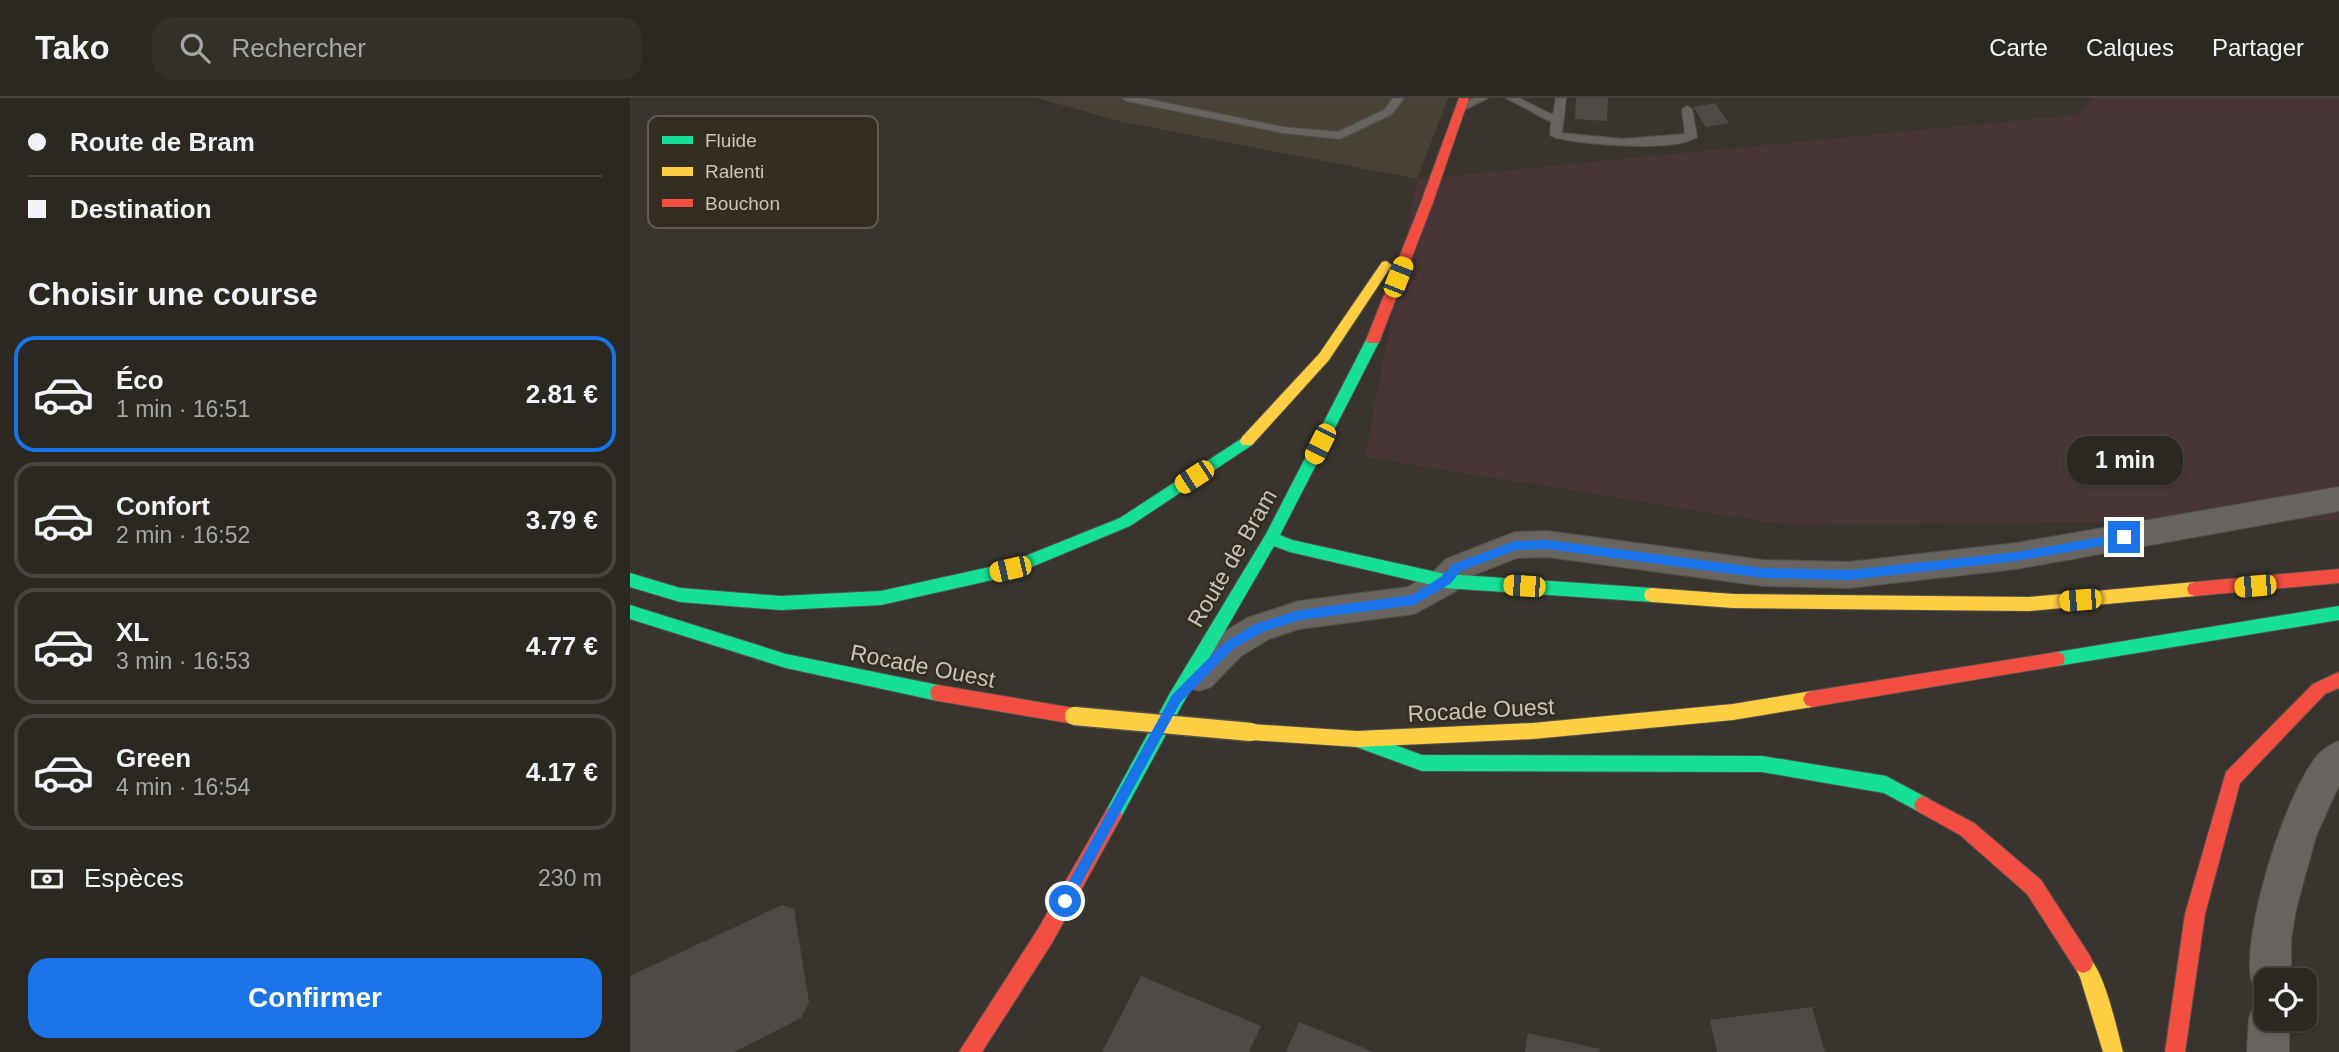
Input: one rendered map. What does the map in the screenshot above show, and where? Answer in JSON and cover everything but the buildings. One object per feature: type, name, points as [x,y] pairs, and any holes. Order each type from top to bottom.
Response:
[{"type":"main road","name":"Route de Bram","points":[[977,1052],[994,1018],[1079,877],[1176,699],[1271,538],[1369,349],[1426,205],[1462,103]]},
{"type":"main road","points":[[630,580],[680,595],[781,603],[881,598],[1010,569],[1125,522],[1241,447],[1324,357],[1426,205]]},
{"type":"main road","points":[[1271,538],[1290,546],[1446,581],[1733,601],[2029,604],[2255,586],[2339,576]]},
{"type":"main road","name":"Rocade Ouest","points":[[630,611],[748,650],[934,694],[1074,716],[1251,732],[1357,738],[1534,731],[1733,712],[2339,613]]},
{"type":"main road","points":[[2175,1052],[2195,914],[2232,778],[2319,689],[2339,680]]},
{"type":"main road","points":[[1357,738],[1422,763],[1762,764],[1886,785],[1967,829],[2034,887],[2089,973],[2113,1052]]},
{"type":"main road","name":"Route de Bram","points":[[969,1052],[994,1018]]},
{"type":"street","points":[[1176,699],[1229,646],[1259,628],[1300,615],[1414,600],[1446,581],[1457,568],[1515,545],[1547,544],[1763,573],[1849,575],[2016,556],[2339,499]]},
{"type":"street","points":[[2271,968],[2273,926],[2303,818],[2330,764],[2339,758]]},
{"type":"street","points":[[2268,1052],[2269,1031]]},
{"type":"lane","points":[[1127,98],[1283,130],[1340,136],[1388,112],[1399,98]]},
{"type":"lane","points":[[1462,103],[1483,98]]},
{"type":"lane","points":[[1511,98],[1557,121]]},
{"type":"lane","points":[[1561,98],[1556,135],[1587,141],[1651,143],[1691,137],[1686,109]]},
{"type":"shaded area","points":[[1037,98],[1448,98],[1417,179],[1123,122]]},
{"type":"shaded area","points":[[2092,98],[2339,98],[2339,520],[1787,525],[1365,457],[1417,179],[2076,115]]},
{"type":"traffic: fast","points":[[1113,815],[1176,699],[1271,538],[1373,340]]},
{"type":"traffic: fast","points":[[630,580],[680,595],[781,603],[881,598],[1010,569],[1125,522],[1247,441]]},
{"type":"traffic: fast","points":[[1271,538],[1290,546],[1445,581],[1652,595]]},
{"type":"traffic: fast","points":[[630,612],[786,661],[938,693]]},
{"type":"traffic: fast","points":[[2057,659],[2339,613]]},
{"type":"traffic: fast","points":[[1357,739],[1422,763],[1762,764],[1886,785],[1923,805]]},
{"type":"traffic: slow","points":[[1247,441],[1324,357],[1386,265]]},
{"type":"traffic: slow","points":[[1652,595],[1733,601],[2029,604],[2195,589]]},
{"type":"traffic: slow","points":[[1251,732],[1357,739],[1533,731],[1733,712],[1812,699]]},
{"type":"traffic: slow","points":[[1074,716],[1251,732]]},
{"type":"traffic: slow","points":[[2083,963],[2089,973],[2113,1052]]},
{"type":"traffic: jam","points":[[1373,340],[1464,98]]},
{"type":"traffic: jam","points":[[2195,589],[2339,576]]},
{"type":"traffic: jam","points":[[1812,699],[2057,659]]},
{"type":"traffic: jam","points":[[2175,1052],[2195,914],[2232,778],[2319,689],[2339,680]]},
{"type":"traffic: jam","points":[[938,693],[1074,716]]},
{"type":"traffic: jam","points":[[1923,805],[1967,829],[2034,887],[2083,963]]},
{"type":"traffic: jam","points":[[969,1052],[1027,966],[1113,815]]},
{"type":"route","points":[[1065,901],[1176,699],[1229,646],[1259,628],[1300,615],[1414,600],[1446,581],[1457,568],[1515,545],[1547,544],[1763,573],[1849,575],[2016,556],[2124,537]]}]
